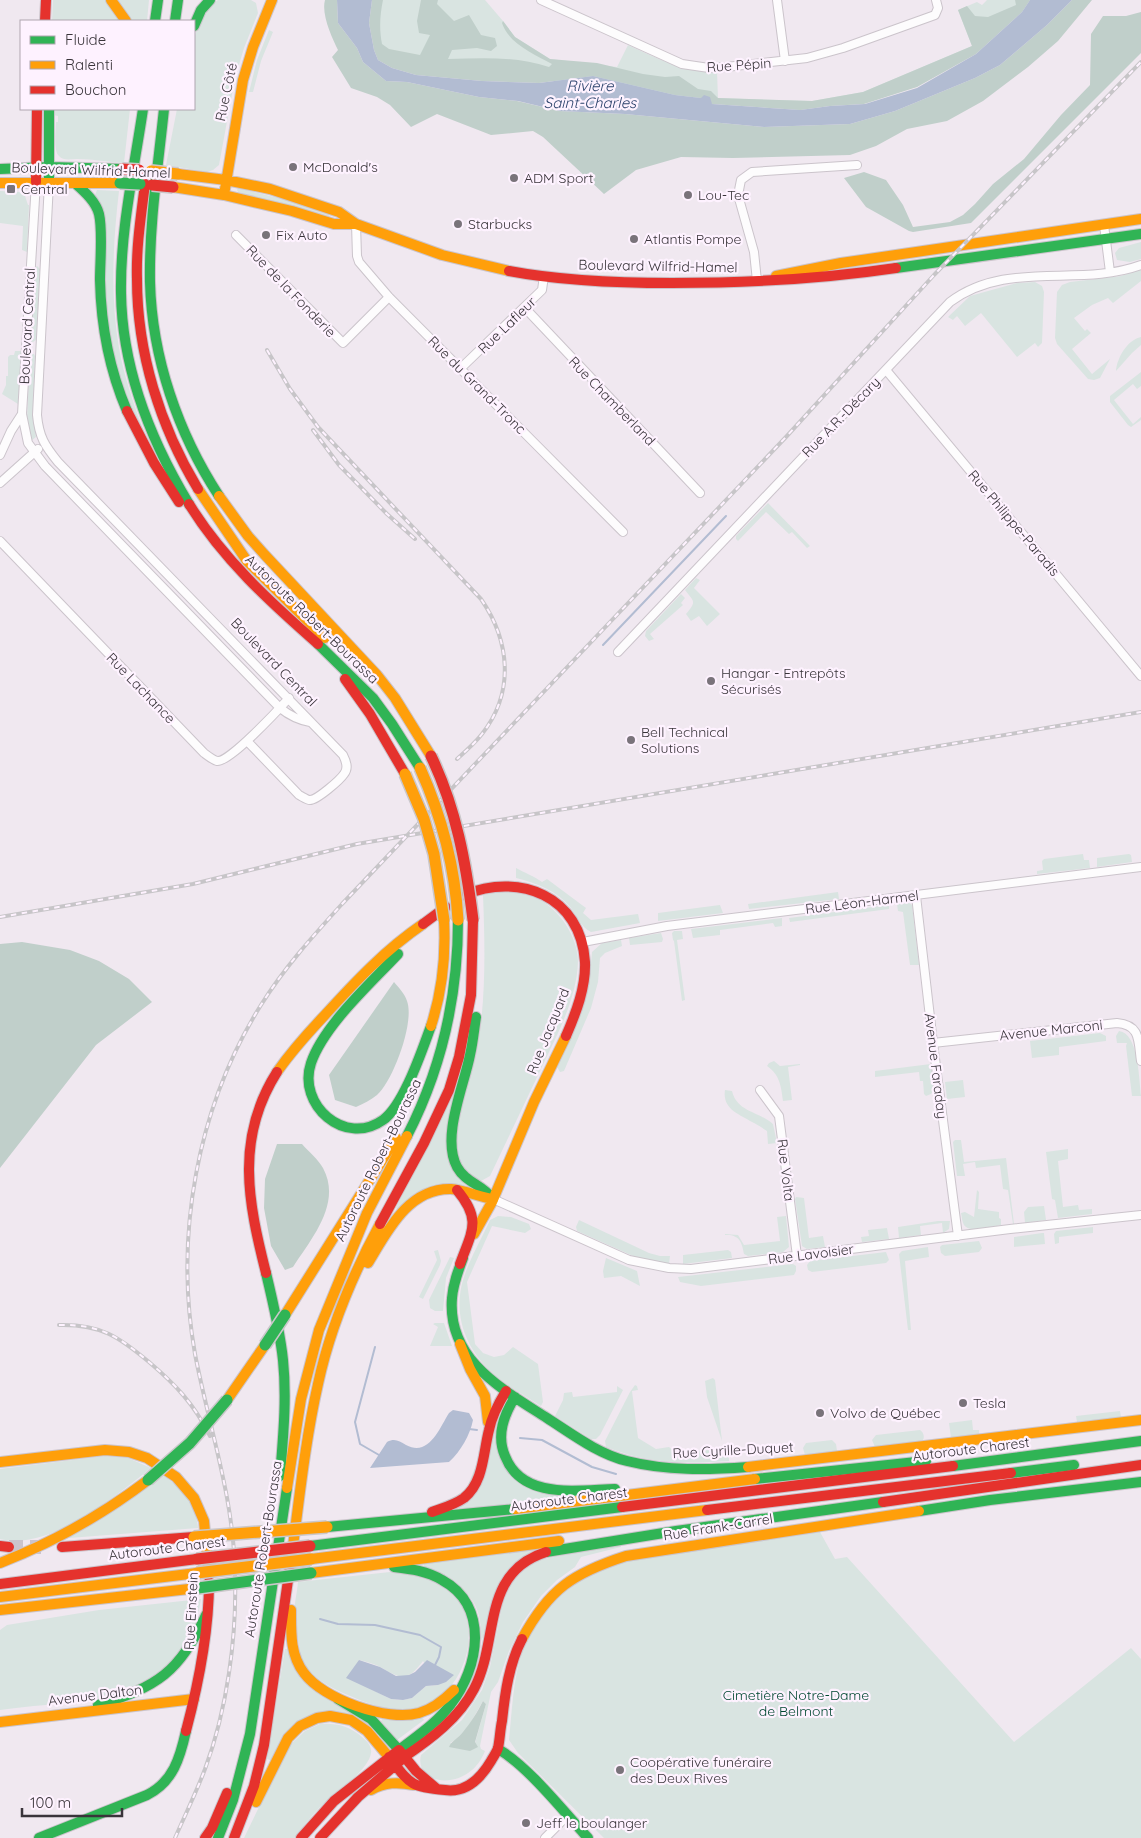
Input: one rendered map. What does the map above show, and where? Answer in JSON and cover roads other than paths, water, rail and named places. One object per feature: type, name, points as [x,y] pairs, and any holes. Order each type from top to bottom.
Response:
[{"type":"main road","points":[[45,20],[46,0]]},
{"type":"main road","points":[[111,0],[125,20]]},
{"type":"main road","points":[[155,20],[158,0]]},
{"type":"main road","points":[[175,20],[178,0]]},
{"type":"main road","points":[[195,24],[201,10],[210,0]]},
{"type":"main road","name":"Rue Côté","points":[[224,195],[243,80],[253,47],[272,0]]},
{"type":"main road","name":"Boulevard Central","points":[[36,182],[37,110]]},
{"type":"main road","name":"Boulevard Central","points":[[49,110],[49,183]]},
{"type":"main road","points":[[135,110],[134,119],[139,137]]},
{"type":"main road","name":"Autoroute Robert-Bourassa","points":[[143,110],[128,206],[121,296],[125,336],[132,369],[151,428],[175,478],[199,521],[221,550],[247,579],[367,692],[392,724],[420,768],[435,803],[449,849],[458,920],[458,955],[453,1005],[432,1081],[411,1130],[354,1242],[345,1267],[327,1305],[316,1339],[299,1414],[250,1734],[239,1782],[218,1838]]},
{"type":"main road","name":"Autoroute Robert-Bourassa","points":[[164,110],[150,259],[152,309],[162,366],[189,443],[227,509],[248,536],[346,640],[395,698],[431,756],[449,795],[464,853],[476,920],[474,968],[470,995],[459,1057],[449,1090],[424,1143],[367,1248],[336,1320],[318,1384],[308,1440],[264,1744],[254,1786],[236,1838]]},
{"type":"main road","points":[[160,152],[172,110]]},
{"type":"main road","name":"Boulevard Wilfrid-Hamel","points":[[0,169],[36,167],[122,169],[226,180],[270,190],[319,205],[339,212],[356,224],[462,260],[503,270],[614,283],[656,284],[757,281],[842,276],[1141,234]]},
{"type":"main road","name":"Boulevard Wilfrid-Hamel","points":[[0,183],[120,183],[144,189],[173,187],[224,195],[292,211],[334,224],[356,224]]},
{"type":"main road","points":[[76,184],[87,193],[99,214],[101,311],[109,360],[117,386],[136,431],[158,471],[182,506],[199,521]]},
{"type":"main road","points":[[144,189],[138,241],[137,292],[140,328],[147,366],[156,398],[177,453],[192,482],[246,560],[344,658],[367,692]]},
{"type":"main road","name":"Boulevard Wilfrid-Hamel","points":[[757,281],[795,271],[840,263],[1141,219]]},
{"type":"main road","points":[[221,525],[293,596],[346,640]]},
{"type":"main road","points":[[332,657],[370,714],[405,774],[421,812],[433,849],[444,920],[444,963],[437,1005],[425,1045],[398,1102],[392,1112],[374,1125],[353,1128],[334,1123],[323,1116],[314,1104],[309,1092],[308,1077],[311,1064],[334,1025],[359,995],[411,941],[422,924]]},
{"type":"main road","name":"Rue Jacquard","points":[[271,1593],[284,1429],[284,1364],[280,1334],[252,1212],[248,1180],[249,1140],[254,1122],[265,1092],[295,1049],[346,992],[405,936],[466,894],[486,888],[509,885],[524,887],[550,898],[571,919],[583,942],[585,975],[574,1016],[526,1120],[493,1199]]},
{"type":"main road","points":[[476,920],[480,966],[476,1020],[450,1142],[453,1158],[462,1175],[472,1183],[484,1188],[493,1199]]},
{"type":"main road","points":[[0,1562],[33,1550],[76,1529],[119,1502],[148,1480],[190,1442],[227,1400],[265,1345],[390,1150],[413,1104],[432,1081]]},
{"type":"main road","points":[[347,1295],[406,1208],[417,1197],[440,1189],[458,1190],[493,1199]]},
{"type":"main road","points":[[458,1190],[469,1206],[472,1218],[472,1226],[460,1264]]},
{"type":"main road","name":"Rue Cyrille-Duquet","points":[[493,1199],[481,1219],[460,1264],[453,1287],[451,1302],[453,1323],[460,1344],[476,1368],[511,1394],[582,1441],[605,1453],[634,1463],[675,1469],[767,1464],[1141,1420]]},
{"type":"main road","points":[[460,1344],[470,1369],[485,1396],[488,1410],[488,1436]]},
{"type":"main road","points":[[360,1525],[440,1510],[460,1502],[471,1493],[477,1483],[493,1415],[511,1394]]},
{"type":"main road","points":[[511,1394],[501,1424],[500,1437],[502,1449],[506,1460],[517,1475],[537,1487],[554,1489],[615,1489],[751,1480]]},
{"type":"main road","name":"Autoroute Charest","points":[[0,1584],[1141,1442]]},
{"type":"main road","points":[[62,1547],[360,1525],[473,1514],[908,1462],[1121,1444]]},
{"type":"main road","name":"Rue Einstein","points":[[0,1462],[117,1450],[145,1457],[174,1474],[188,1488],[196,1499],[205,1524],[209,1607],[204,1658],[182,1749],[171,1774],[162,1785],[141,1797],[39,1838]]},
{"type":"main road","name":"Autoroute Charest","points":[[0,1597],[1141,1457]]},
{"type":"main road","points":[[301,1838],[317,1818],[341,1794],[365,1774],[397,1757],[451,1721],[470,1697],[481,1672],[500,1590],[509,1576],[522,1562],[534,1556],[546,1552],[756,1518],[1141,1465]]},
{"type":"main road","name":"Rue Frank-Carrel","points":[[352,1803],[387,1782],[396,1782],[440,1791],[458,1789],[476,1780],[486,1769],[498,1749],[508,1679],[526,1632],[541,1608],[558,1589],[577,1575],[598,1565],[626,1556],[655,1551],[990,1500],[1141,1482]]},
{"type":"main road","points":[[298,1512],[290,1618],[291,1644],[296,1659],[309,1679],[323,1691],[371,1719],[397,1757],[404,1777],[415,1786]]},
{"type":"main road","points":[[0,1610],[198,1588],[756,1518]]},
{"type":"main road","points":[[312,1573],[395,1567],[418,1570],[441,1578],[463,1596],[470,1608],[476,1629],[476,1648],[469,1672],[460,1692],[447,1710],[397,1757],[320,1838]]},
{"type":"main road","points":[[0,1620],[27,1612],[107,1599]]},
{"type":"main road","points":[[67,1714],[131,1696],[157,1682],[172,1670],[186,1654],[200,1629],[209,1607]]},
{"type":"main road","points":[[338,1699],[385,1715],[411,1715],[429,1710],[440,1703],[469,1672]]},
{"type":"main road","name":"Avenue Dalton","points":[[0,1722],[194,1699]]},
{"type":"main road","points":[[236,1838],[287,1740],[296,1729],[307,1722],[326,1716],[341,1717],[355,1721],[425,1781],[440,1791]]},
{"type":"main road","points":[[205,1838],[212,1828],[233,1780],[250,1734]]},
{"type":"main road","points":[[498,1749],[507,1753],[588,1838]]},
{"type":"street","name":"Rue Pépin","points":[[542,0],[659,54],[694,67],[726,68],[807,58],[843,48],[884,35],[934,15],[937,4]]},
{"type":"street","points":[[777,0],[785,61]]},
{"type":"street","points":[[757,281],[754,252],[738,195],[741,180],[752,172],[857,165]]},
{"type":"street","name":"Boulevard Central","points":[[36,182],[22,414],[28,443],[45,466],[280,708],[295,718],[310,722]]},
{"type":"street","name":"Boulevard Central","points":[[49,183],[37,415],[44,445],[58,462],[289,698],[310,722]]},
{"type":"street","name":"Rue du Grand-Tronc","points":[[356,224],[357,256],[359,262],[388,297],[623,532]]},
{"type":"street","points":[[1104,225],[1110,272]]},
{"type":"street","name":"Rue de la Fonderie","points":[[236,235],[342,343],[388,297]]},
{"type":"street","points":[[31,262],[45,263]]},
{"type":"street","name":"Rue A.R.-Décary","points":[[618,652],[950,302],[964,292],[978,286],[1025,276],[1110,272],[1141,265]]},
{"type":"street","name":"Rue Lafleur","points":[[461,368],[542,290],[544,276]]},
{"type":"street","name":"Rue Chamberland","points":[[525,308],[700,493]]},
{"type":"street","points":[[27,348],[40,348]]},
{"type":"street","name":"Rue Philippe-Paradis","points":[[886,370],[1141,676]]},
{"type":"street","points":[[0,455],[22,414]]},
{"type":"street","points":[[0,483],[33,451],[44,445]]},
{"type":"street","name":"Rue Lachance","points":[[0,541],[204,753],[218,761],[226,760],[289,698]]},
{"type":"street","points":[[157,582],[167,573]]},
{"type":"street","points":[[247,741],[300,795],[312,800],[318,798],[345,774],[347,768],[343,755],[310,722]]},
{"type":"street","name":"Rue Léon-Harmel","points":[[583,942],[667,926],[1141,867]]},
{"type":"street","name":"Avenue Faraday","points":[[916,896],[958,1236]]},
{"type":"street","name":"Avenue Marconi","points":[[933,1043],[1126,1024],[1131,1026],[1137,1034],[1141,1061]]},
{"type":"street","name":"Rue Volta","points":[[760,1090],[779,1116],[797,1256]]},
{"type":"street","name":"Rue Lavoisier","points":[[493,1199],[630,1260],[650,1265],[691,1269],[1141,1214]]},
{"type":"street","points":[[545,1838],[567,1816]]},
{"type":"water","name":"Rivière Saint-Charles","points":[[337,0],[372,0],[369,23],[374,50],[378,60],[392,68],[416,75],[482,81],[539,83],[593,76],[675,95],[701,98],[704,95],[710,97],[712,104],[800,110],[865,104],[917,88],[976,54],[1022,12],[1030,0],[1072,0],[1047,25],[1000,65],[975,78],[895,111],[850,124],[764,127],[625,114],[560,111],[518,101],[479,97],[407,82],[386,81],[363,62],[357,48],[338,23]]},
{"type":"water","points":[[453,1410],[469,1413],[473,1420],[464,1442],[449,1462],[370,1468],[387,1442],[397,1440],[414,1448],[427,1444],[432,1440],[449,1413]]},
{"type":"water","points":[[359,1660],[380,1667],[396,1676],[409,1675],[415,1672],[427,1660],[454,1675],[446,1682],[426,1686],[412,1698],[403,1700],[391,1699],[346,1678]]},
{"type":"waterway","points":[[603,645],[726,516]]},
{"type":"waterway","points":[[375,1347],[355,1422],[360,1444],[379,1455]]},
{"type":"waterway","points":[[469,1429],[477,1430]]},
{"type":"waterway","points":[[520,1438],[542,1440],[592,1467],[616,1474]]},
{"type":"waterway","points":[[320,1619],[338,1624],[375,1625],[420,1635],[441,1647],[435,1665]]},
{"type":"tunnel","points":[[9,1547],[41,1547]]},
{"type":"railway","points":[[175,1838],[213,1746],[225,1698],[232,1648],[235,1598],[234,1546],[226,1490],[195,1354],[189,1309],[187,1264],[196,1174],[206,1129],[221,1086],[239,1044],[279,978],[342,904],[786,437],[934,275],[1141,62]]},
{"type":"railway","points":[[267,350],[290,389],[318,427],[481,599],[491,615],[503,649],[505,666],[504,684],[500,701],[493,718],[482,734],[457,759]]},
{"type":"railway","points":[[313,430],[339,465],[387,514],[415,539]]},
{"type":"railway","points":[[0,917],[193,884],[357,844],[1141,712]]},
{"type":"railway","points":[[59,1325],[74,1325],[98,1330],[109,1334],[128,1346],[176,1387],[198,1414],[210,1436]]},
{"type":"place","name":"McDonald's","points":[[293,167]]},
{"type":"place","name":"ADM Sport","points":[[514,178]]},
{"type":"place","name":"Central","points":[[11,189]]},
{"type":"place","name":"Lou-Tec","points":[[688,195]]},
{"type":"place","name":"Starbucks","points":[[458,224]]},
{"type":"place","name":"Fix Auto","points":[[266,235]]},
{"type":"place","name":"Atlantis Pompe","points":[[634,239]]},
{"type":"place","name":"Hangar - Entrepôts Sécurisés","points":[[711,681]]},
{"type":"place","name":"Bell Technical Solutions","points":[[631,740]]},
{"type":"place","name":"Tesla","points":[[963,1403]]},
{"type":"place","name":"Volvo de Québec","points":[[820,1413]]},
{"type":"place","name":"Coopérative funéraire des Deux Rives","points":[[620,1770]]},
{"type":"place","name":"Jeff le boulanger","points":[[526,1823]]},
{"type":"park label","name":"Cimetière Notre-Dame de Belmont","points":[[796,1704]]}]
